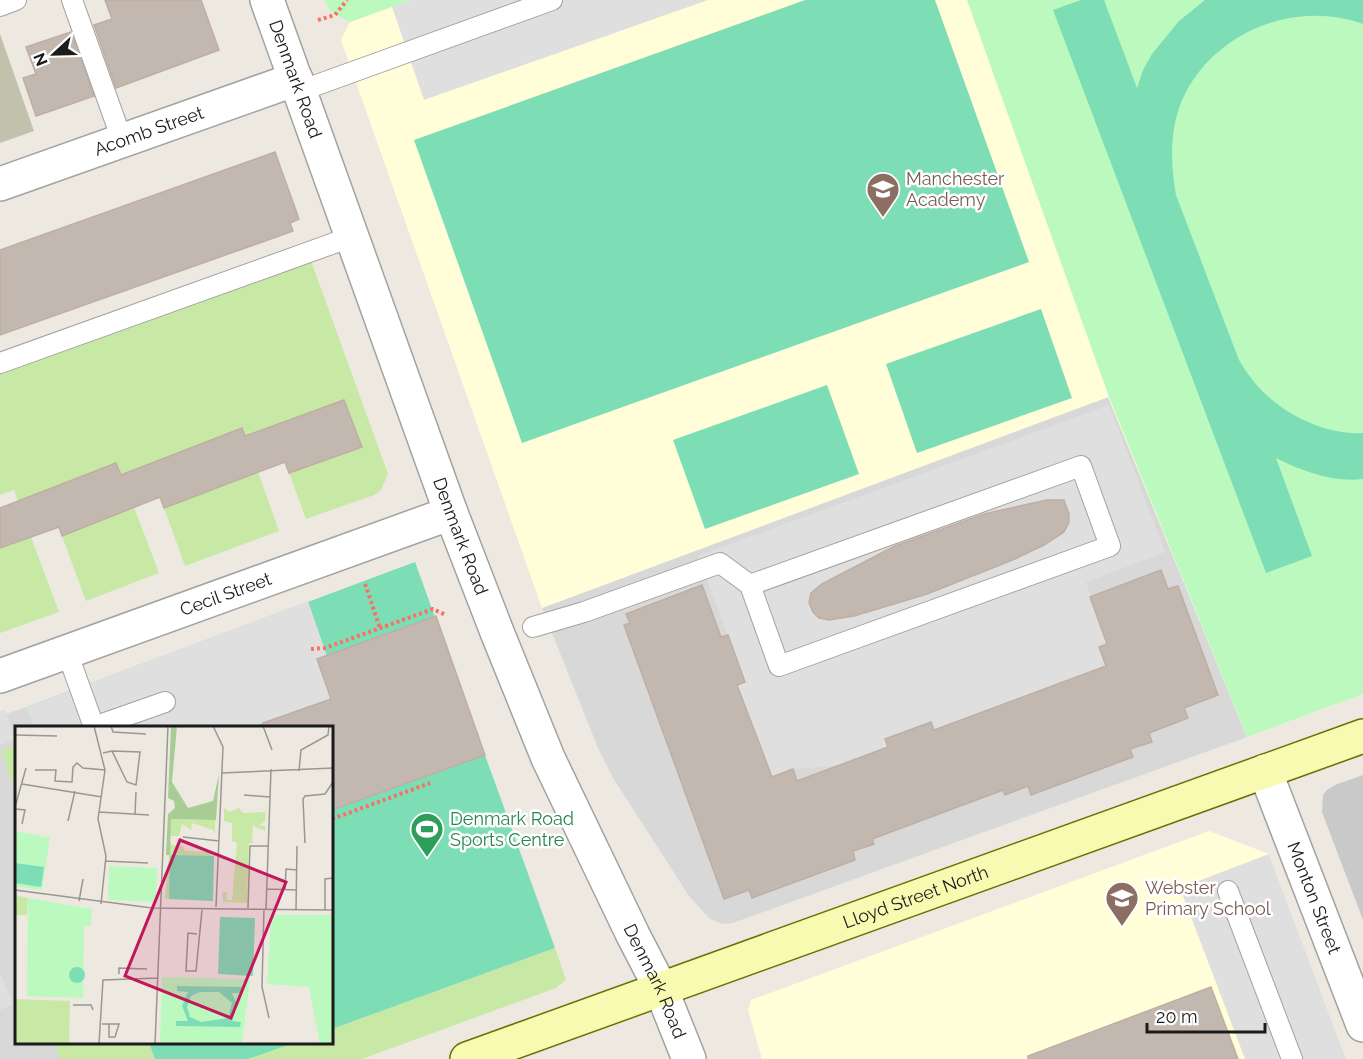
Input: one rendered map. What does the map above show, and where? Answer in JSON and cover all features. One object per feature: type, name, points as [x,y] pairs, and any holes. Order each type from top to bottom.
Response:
[{"type":"street","name":"Denmark Road","points":[[267,0],[451,513],[548,758],[661,989],[689,1059]]},
{"type":"street","name":"Acomb Street","points":[[0,184],[122,140],[298,85]]},
{"type":"street","name":"Cecil Street","points":[[0,676],[451,513]]},
{"type":"street","name":"Lloyd Street North","points":[[467,1059],[1363,736]]},
{"type":"street","name":"Monton Street","points":[[1265,771],[1363,1025]]},
{"type":"lane","points":[[0,6],[16,0]]},
{"type":"lane","points":[[72,0],[122,140]]},
{"type":"lane","points":[[298,85],[552,0]]},
{"type":"lane","points":[[0,363],[351,237]]},
{"type":"lane","points":[[533,627],[584,612],[720,563],[750,585],[779,666],[1110,546],[1081,466],[750,585]]},
{"type":"lane","points":[[66,652],[94,726]]},
{"type":"lane","points":[[97,726],[165,702]]},
{"type":"lane","points":[[1228,891],[1292,1059]]},
{"type":"path","points":[[318,20],[335,15],[347,0]]},
{"type":"path","points":[[364,581],[380,628]]},
{"type":"path","points":[[311,649],[324,648],[433,609],[446,615]]},
{"type":"path","points":[[333,819],[430,783]]},
{"type":"shaded area","name":"Manchester Academy","points":[[411,0],[1363,0],[1363,694],[1247,737],[1108,397],[542,608],[341,40],[350,22]]},
{"type":"shaded area","points":[[411,0],[708,0],[424,100],[392,7]]},
{"type":"shaded area","points":[[0,34],[34,131],[0,143]]},
{"type":"shaded area","points":[[1109,397],[1247,737],[733,923],[723,924],[710,919],[689,896],[613,778],[598,748],[542,608]]},
{"type":"shaded area","points":[[1109,405],[1165,552],[1086,582],[1107,644],[1099,647],[1109,674],[934,730],[930,722],[886,739],[888,747],[839,766],[793,769],[772,777],[737,685],[745,682],[698,556]]},
{"type":"shaded area","points":[[308,601],[327,656],[317,659],[331,699],[255,726],[34,726],[26,707]]},
{"type":"shaded area","points":[[26,707],[34,726],[15,726],[15,1044],[149,1044],[155,1059],[0,1059],[0,716]]},
{"type":"shaded area","points":[[5,710],[15,739],[0,745],[0,711]]},
{"type":"shaded area","points":[[1363,775],[1363,920],[1322,812],[1323,795],[1327,790]]},
{"type":"shaded area","name":"Webster Primary School","points":[[1209,831],[1269,854],[1346,1059],[762,1059],[748,1010],[751,1000]]},
{"type":"shaded area","points":[[1269,854],[1346,1059],[1245,1059],[1180,888]]},
{"type":"shaded area","points":[[0,972],[13,1005],[0,1010]]},
{"type":"green space","points":[[325,0],[411,0],[350,22],[330,11]]},
{"type":"green space","points":[[805,0],[935,0],[1029,262],[522,443],[414,140]]},
{"type":"green space","points":[[967,0],[1363,0],[1363,694],[1247,737],[1109,397]]},
{"type":"green space","points":[[1081,0],[1104,0],[1137,88],[1152,54],[1179,21],[1205,0],[1363,0],[1363,24],[1338,17],[1312,16],[1287,19],[1262,26],[1239,37],[1218,52],[1200,70],[1186,92],[1176,117],[1172,156],[1176,195],[1239,360],[1265,394],[1290,413],[1318,426],[1348,433],[1363,433],[1363,479],[1329,478],[1276,458],[1312,556],[1266,573],[1053,10]]},
{"type":"green space","points":[[310,258],[388,474],[381,490],[374,495],[306,519],[289,473],[361,447],[344,400],[123,479],[116,463],[23,515],[14,490],[0,495],[0,373]]},
{"type":"green space","points":[[1041,309],[1072,398],[917,453],[886,364]]},
{"type":"green space","points":[[827,385],[859,474],[705,529],[673,440]]},
{"type":"green space","points":[[258,472],[279,531],[185,566],[164,508]]},
{"type":"green space","points":[[134,507],[159,573],[86,601],[62,536]]},
{"type":"green space","points":[[31,537],[59,612],[0,633],[0,548]]},
{"type":"green space","name":"Denmark Road Sports Centre","points":[[415,562],[555,948],[333,1029],[333,726],[34,726],[26,707]]},
{"type":"green space","points":[[15,745],[15,790],[1,751]]},
{"type":"green space","points":[[555,948],[566,980],[556,988],[362,1059],[248,1059],[291,1044],[333,1044],[333,1029]]},
{"type":"green space","points":[[54,1044],[149,1044],[155,1059],[60,1059]]},
{"type":"green space","points":[[149,1044],[291,1044],[248,1059],[155,1059]]},
{"type":"building","points":[[105,0],[201,0],[219,50],[116,88],[94,25],[112,19]]},
{"type":"building","points":[[71,32],[94,96],[36,116],[23,78],[36,74],[26,47]]},
{"type":"building","points":[[275,152],[299,219],[290,223],[293,231],[0,335],[0,250]]},
{"type":"building","points":[[344,400],[362,447],[289,473],[285,462],[164,508],[160,497],[62,536],[59,527],[0,548],[0,508],[116,463],[121,475],[242,428],[245,436]]},
{"type":"building","points":[[1047,500],[1064,500],[1069,522],[1064,532],[1015,559],[927,594],[854,616],[829,620],[819,618],[813,612],[809,603],[811,593],[822,584],[895,546],[984,514]]},
{"type":"building","points":[[1161,570],[1168,589],[1178,586],[1218,695],[1184,708],[1188,718],[1149,733],[1152,742],[1130,749],[1133,757],[1031,795],[1028,786],[1005,795],[1003,790],[872,839],[874,844],[853,851],[855,860],[752,898],[749,890],[724,899],[624,625],[630,623],[626,614],[702,585],[721,637],[728,635],[745,682],[737,685],[772,777],[793,769],[797,781],[888,747],[885,739],[931,722],[934,730],[1106,666],[1099,647],[1107,644],[1090,597]]},
{"type":"building","points":[[436,616],[485,755],[333,810],[333,726],[264,726],[263,723],[331,699],[317,659]]},
{"type":"building","points":[[1211,987],[1238,1059],[1028,1059],[1028,1056]]},
{"type":"place","name":"Manchester Academy","points":[[883,218]]},
{"type":"place","name":"Denmark Road Sports Centre","points":[[427,858]]},
{"type":"place","name":"Webster Primary School","points":[[1122,927]]}]
